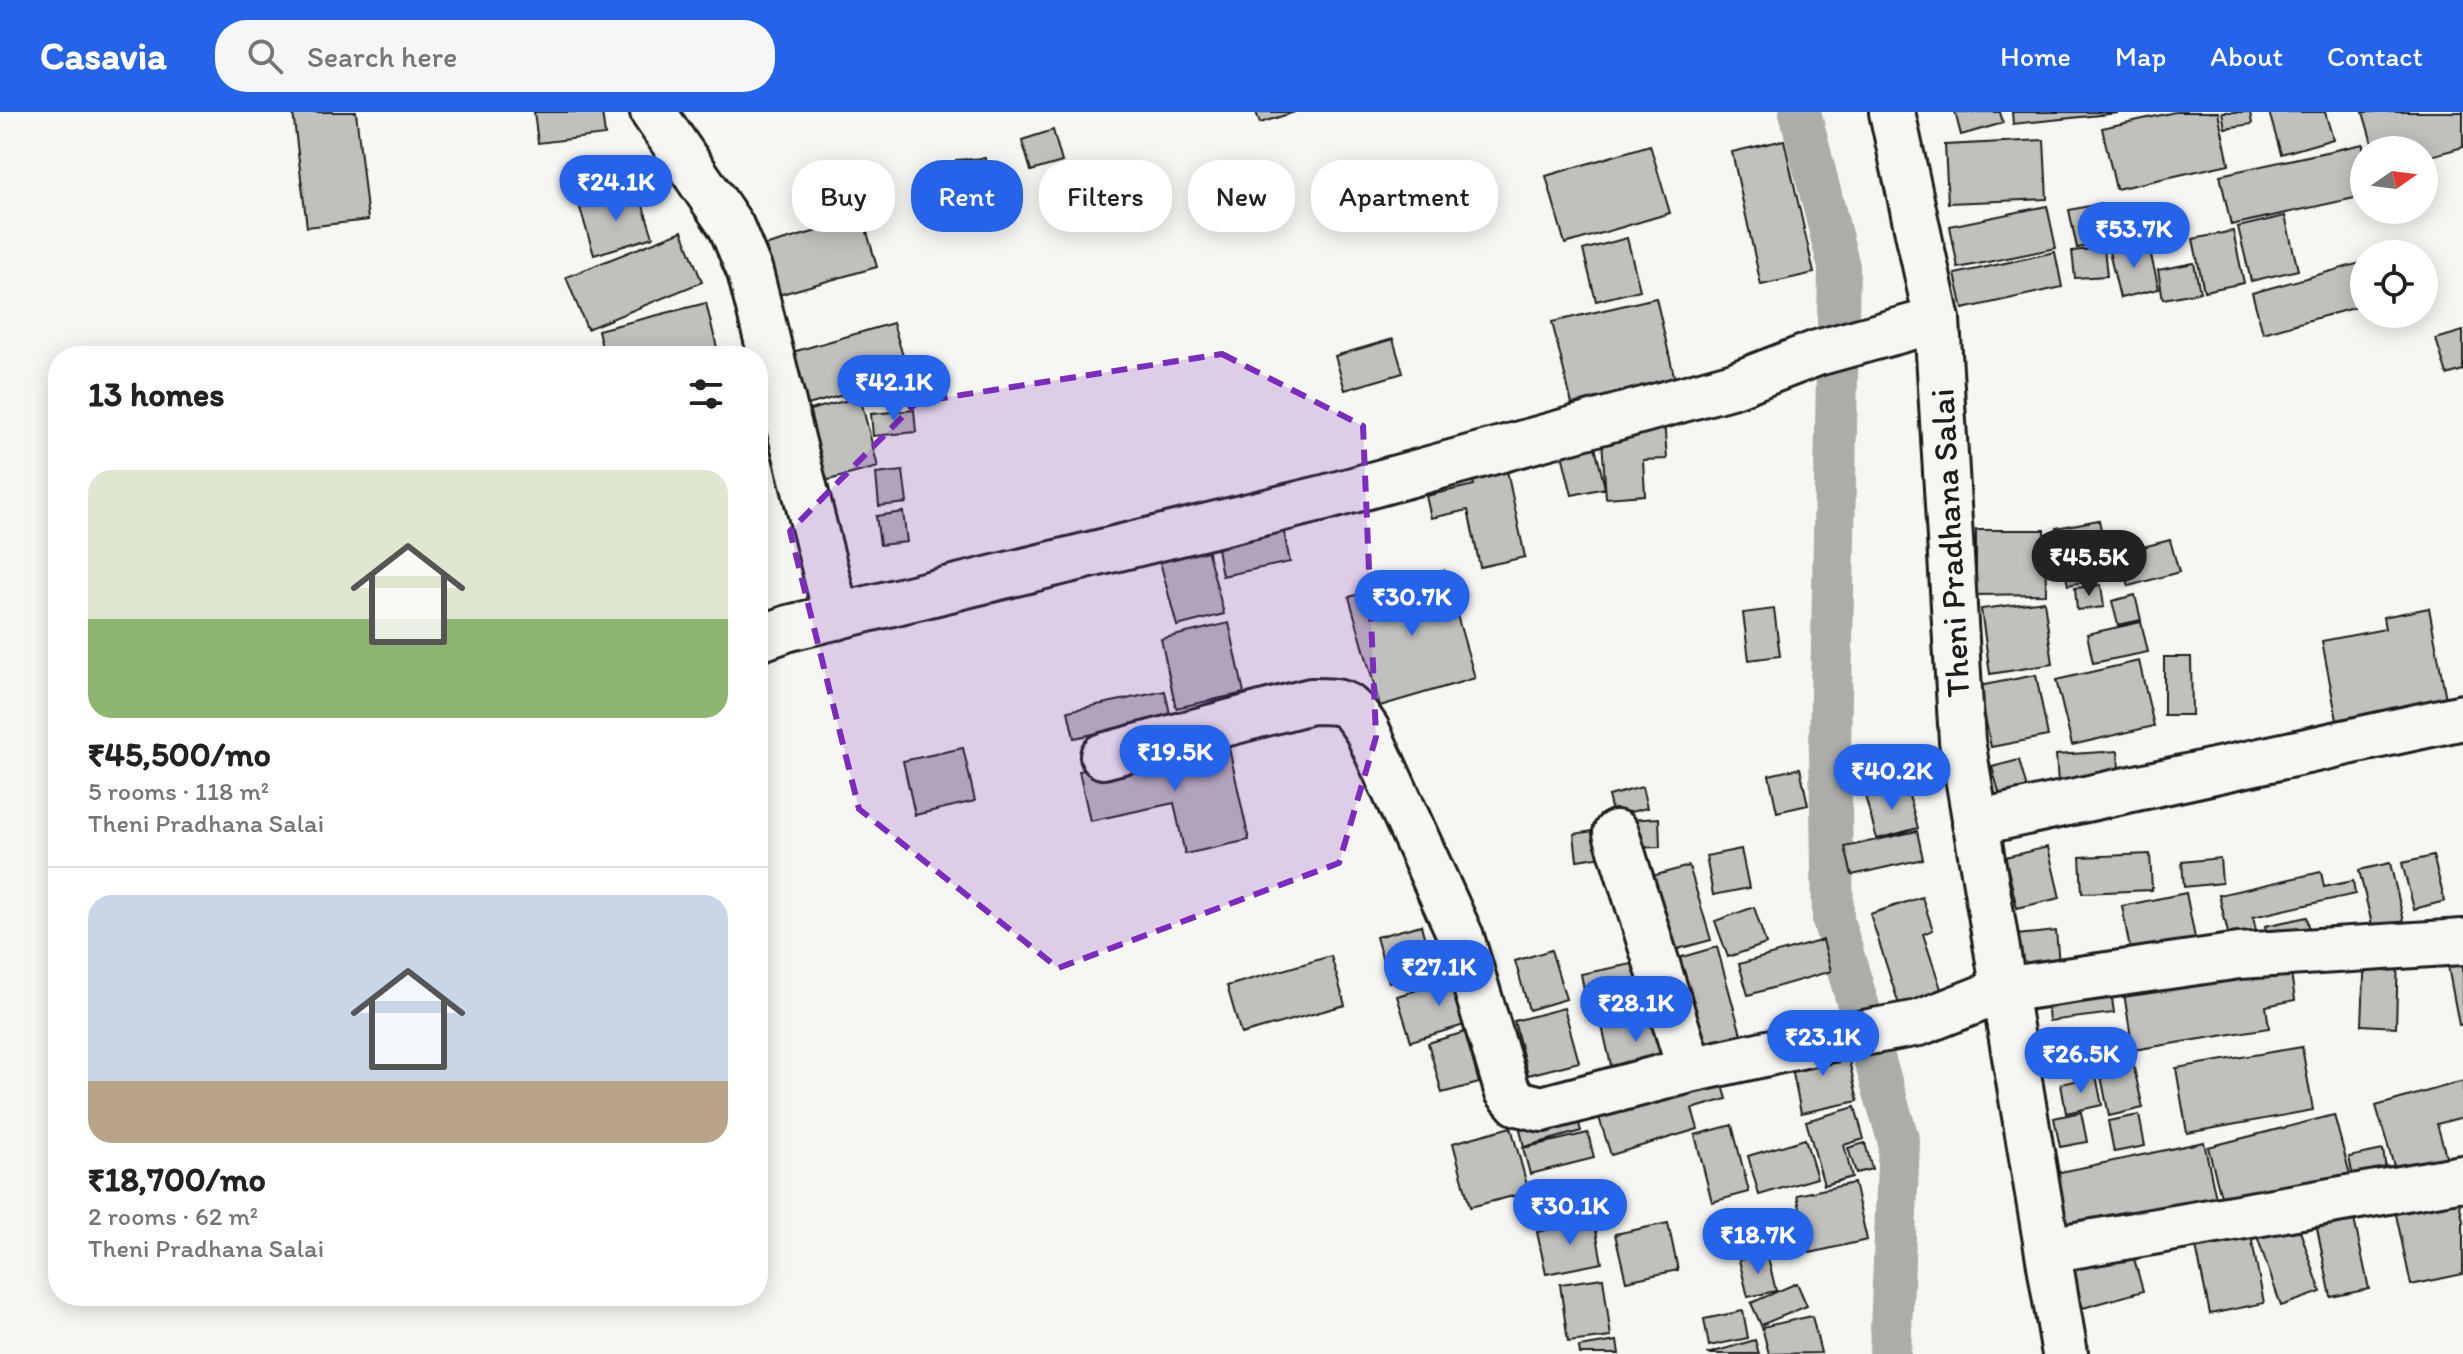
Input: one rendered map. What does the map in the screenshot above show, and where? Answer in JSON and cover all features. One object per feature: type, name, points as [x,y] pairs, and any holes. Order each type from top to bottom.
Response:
[{"type":"street","points":[[653,112],[731,226],[750,272],[837,617]]},
{"type":"street","name":"Theni Pradhana Salai","points":[[1892,112],[1937,320],[1962,741],[2065,1354]]},
{"type":"street","points":[[768,635],[1324,498],[1734,385],[1817,353],[1937,320]]},
{"type":"street","points":[[1103,756],[1311,701],[1330,701],[1351,707],[1367,730],[1461,937],[1507,1090],[1518,1103],[1542,1109],[1690,1070],[1919,1023],[2003,990],[2239,956],[2463,942]]},
{"type":"street","points":[[1975,823],[2463,717]]},
{"type":"street","points":[[1616,833],[1690,1070]]},
{"type":"street","points":[[2048,1250],[2463,1178]]},
{"type":"highlighted area","points":[[1222,354],[1363,426],[1376,737],[1339,863],[1058,968],[859,809],[790,531],[917,402]]},
{"type":"building","points":[[293,112],[356,112],[368,220],[307,227]]},
{"type":"building","points":[[534,112],[602,112],[605,135],[538,143]]},
{"type":"building","points":[[1256,112],[1295,112],[1260,123]]},
{"type":"building","points":[[1955,112],[2000,112],[2003,123],[1961,135]]},
{"type":"building","points":[[2012,112],[2118,112],[2118,113],[2013,124]]},
{"type":"building","points":[[2175,112],[2218,112],[2229,164],[2116,189],[2102,128]]},
{"type":"building","points":[[2222,112],[2250,112],[2252,124],[2225,128]]},
{"type":"building","points":[[2269,112],[2325,112],[2333,139],[2281,154]]},
{"type":"building","points":[[2363,112],[2463,112],[2463,147],[2438,154],[2438,136],[2370,136]]},
{"type":"building","points":[[1053,130],[1061,160],[1039,160],[1039,169],[1031,171],[1022,140]]},
{"type":"building","points":[[1784,140],[1814,273],[1761,285],[1732,152]]},
{"type":"building","points":[[2044,140],[2047,199],[1948,203],[1945,145]]},
{"type":"building","points":[[1650,145],[1670,213],[1565,244],[1546,176]]},
{"type":"building","points":[[2350,147],[2350,199],[2231,225],[2220,175]]},
{"type":"building","points":[[638,190],[653,237],[594,255],[580,208]]},
{"type":"building","points":[[2100,204],[2108,242],[2077,248],[2069,210]]},
{"type":"building","points":[[2047,206],[2056,248],[1958,268],[1950,226]]},
{"type":"building","points":[[2285,216],[2298,270],[2251,281],[2238,227]]},
{"type":"building","points":[[682,231],[702,282],[587,329],[566,277]]},
{"type":"building","points":[[2233,231],[2244,283],[2204,291],[2193,239]]},
{"type":"building","points":[[814,232],[867,232],[877,267],[771,297],[757,248]]},
{"type":"building","points":[[1627,238],[1640,290],[1596,301],[1583,250]]},
{"type":"building","points":[[2148,243],[2159,289],[2120,298],[2109,252]]},
{"type":"building","points":[[2104,248],[2107,276],[2075,278],[2072,251]]},
{"type":"building","points":[[2055,252],[2062,287],[1963,309],[1955,274]]},
{"type":"building","points":[[2194,263],[2200,292],[2163,299],[2158,270]]},
{"type":"building","points":[[2350,266],[2350,309],[2263,333],[2252,293]]},
{"type":"building","points":[[1656,298],[1675,380],[1572,404],[1552,322]]},
{"type":"building","points":[[706,303],[717,346],[602,346],[598,330]]},
{"type":"building","points":[[893,323],[909,376],[794,409],[779,356]]},
{"type":"building","points":[[2463,331],[2463,370],[2447,375],[2436,339]]},
{"type":"building","points":[[1393,339],[1403,373],[1345,390],[1335,356]]},
{"type":"building","points":[[860,397],[878,467],[821,482],[802,412]]},
{"type":"building","points":[[914,410],[916,432],[873,436],[871,414]]},
{"type":"building","points":[[1664,420],[1667,459],[1643,460],[1645,495],[1606,498],[1601,425]]},
{"type":"building","points":[[1593,438],[1605,488],[1572,495],[1560,446]]},
{"type":"building","points":[[1506,466],[1525,557],[1480,567],[1468,510],[1431,518],[1426,496],[1474,485],[1471,474]]},
{"type":"building","points":[[903,471],[907,503],[879,506],[876,474]]},
{"type":"building","points":[[903,512],[907,542],[880,545],[876,516]]},
{"type":"building","points":[[2099,520],[2111,576],[2068,585],[2056,528]]},
{"type":"building","points":[[1282,523],[1290,562],[1222,576],[1215,537]]},
{"type":"building","points":[[1976,530],[2045,530],[2046,594],[1976,595]]},
{"type":"building","points":[[2170,540],[2179,572],[2129,586],[2120,553]]},
{"type":"building","points":[[1207,549],[1224,614],[1177,626],[1160,562]]},
{"type":"building","points":[[1444,570],[1475,678],[1380,706],[1349,597]]},
{"type":"building","points":[[2101,585],[2104,607],[2077,610],[2075,588]]},
{"type":"building","points":[[2135,595],[2141,620],[2118,625],[2112,601]]},
{"type":"building","points":[[2044,601],[2053,664],[1990,674],[1981,609]]},
{"type":"building","points":[[2429,608],[2449,715],[2340,736],[2322,641],[2385,629],[2383,617]]},
{"type":"building","points":[[1774,609],[1780,656],[1749,660],[1743,613]]},
{"type":"building","points":[[2141,622],[2148,652],[2093,663],[2087,634]]},
{"type":"building","points":[[1229,623],[1244,693],[1176,708],[1161,639]]},
{"type":"building","points":[[2164,657],[2191,657],[2192,715],[2164,715]]},
{"type":"building","points":[[2139,661],[2154,726],[2072,745],[2056,680]]},
{"type":"building","points":[[2036,675],[2048,736],[1991,747],[1979,686]]},
{"type":"building","points":[[1165,691],[1171,718],[1074,738],[1068,711]]},
{"type":"building","points":[[1227,739],[1249,840],[1185,854],[1174,803],[1090,821],[1079,771]]},
{"type":"building","points":[[963,748],[975,801],[915,815],[903,761]]},
{"type":"building","points":[[2118,751],[2120,787],[2059,797],[2056,755]]},
{"type":"building","points":[[2019,760],[2027,789],[2000,796],[1992,767]]},
{"type":"building","points":[[1800,768],[1808,805],[1777,812],[1769,775]]},
{"type":"building","points":[[1906,785],[1918,828],[1877,839],[1865,796]]},
{"type":"building","points":[[1642,787],[1647,808],[1613,816],[1608,796]]},
{"type":"building","points":[[1659,818],[1660,847],[1629,848],[1628,820]]},
{"type":"building","points":[[1600,830],[1604,856],[1577,860],[1574,834]]},
{"type":"building","points":[[1917,831],[1923,859],[1852,875],[1845,847]]},
{"type":"building","points":[[2048,847],[2060,898],[2017,908],[2005,857]]},
{"type":"building","points":[[1741,849],[1749,888],[1713,895],[1706,856]]},
{"type":"building","points":[[2150,854],[2152,890],[2082,893],[2080,857]]},
{"type":"building","points":[[2433,856],[2445,901],[2414,909],[2402,863]]},
{"type":"building","points":[[2220,858],[2222,883],[2184,887],[2182,862]]},
{"type":"building","points":[[2390,863],[2406,930],[2375,937],[2359,870]]},
{"type":"building","points":[[1689,866],[1711,940],[1670,951],[1649,877]]},
{"type":"building","points":[[2321,872],[2324,887],[2353,881],[2355,894],[2253,917],[2256,931],[2229,937],[2219,895]]},
{"type":"building","points":[[2186,893],[2198,953],[2133,966],[2122,906]]},
{"type":"building","points":[[1922,897],[1933,930],[1923,934],[1946,1004],[1903,1017],[1870,914]]},
{"type":"building","points":[[1754,907],[1766,944],[1728,957],[1715,921]]},
{"type":"building","points":[[2307,917],[2311,937],[2269,945],[2265,926]]},
{"type":"building","points":[[1421,925],[1433,970],[1389,982],[1376,937]]},
{"type":"building","points":[[2056,931],[2059,964],[2020,968],[2017,935]]},
{"type":"building","points":[[1823,940],[1831,971],[1748,995],[1739,964]]},
{"type":"building","points":[[1717,947],[1745,1049],[1708,1059],[1687,984],[1682,986],[1675,959]]},
{"type":"building","points":[[1551,950],[1566,999],[1529,1010],[1515,961]]},
{"type":"building","points":[[2365,953],[2398,954],[2396,1027],[2362,1025]]},
{"type":"building","points":[[1331,956],[1345,1005],[1241,1034],[1227,986]]},
{"type":"building","points":[[1652,960],[1658,983],[1586,999],[1581,974]]},
{"type":"building","points":[[2289,960],[2295,1000],[2266,1006],[2269,1028],[2133,1050],[2123,987]]},
{"type":"building","points":[[2463,963],[2463,1024],[2459,1025],[2448,966]]},
{"type":"building","points":[[1467,975],[1481,1020],[1411,1041],[1397,996]]},
{"type":"building","points":[[2110,984],[2114,1013],[2049,1021],[2046,992]]},
{"type":"building","points":[[1564,1008],[1579,1062],[1528,1075],[1514,1021]]},
{"type":"building","points":[[1660,1013],[1671,1061],[1613,1074],[1602,1026]]},
{"type":"building","points":[[1465,1032],[1479,1083],[1442,1093],[1428,1043]]},
{"type":"building","points":[[1845,1043],[1858,1101],[1801,1113],[1789,1054]]},
{"type":"building","points":[[2302,1047],[2313,1110],[2187,1133],[2176,1068]]},
{"type":"building","points":[[2133,1064],[2143,1108],[2109,1116],[2100,1071]]},
{"type":"building","points":[[1718,1068],[1727,1099],[1692,1109],[1698,1129],[1611,1155],[1595,1105]]},
{"type":"building","points":[[2096,1076],[2102,1105],[2066,1113],[2061,1084]]},
{"type":"building","points":[[2463,1081],[2463,1117],[2437,1124],[2447,1159],[2396,1173],[2376,1106]]},
{"type":"building","points":[[1855,1107],[1864,1139],[1844,1145],[1852,1177],[1824,1185],[1806,1121]]},
{"type":"building","points":[[1575,1110],[1581,1131],[1524,1147],[1519,1125]]},
{"type":"building","points":[[2081,1112],[2087,1142],[2060,1147],[2054,1118]]},
{"type":"building","points":[[2139,1115],[2145,1146],[2114,1152],[2108,1121]]},
{"type":"building","points":[[2334,1115],[2352,1182],[2226,1215],[2208,1147]]},
{"type":"building","points":[[1732,1125],[1749,1192],[1712,1202],[1695,1135]]},
{"type":"building","points":[[1511,1127],[1529,1192],[1470,1207],[1453,1143]]},
{"type":"building","points":[[1588,1133],[1594,1158],[1530,1174],[1523,1148]]},
{"type":"building","points":[[1805,1139],[1817,1178],[1759,1195],[1748,1156]]},
{"type":"building","points":[[2204,1142],[2217,1203],[2130,1225],[2128,1211],[2066,1224],[2056,1173]]},
{"type":"building","points":[[1865,1143],[1872,1169],[1856,1173],[1848,1148]]},
{"type":"building","points":[[2383,1150],[2388,1183],[2355,1188],[2349,1157]]},
{"type":"building","points":[[1854,1183],[1867,1240],[1810,1253],[1797,1195]]},
{"type":"building","points":[[2456,1187],[2463,1221],[2463,1274],[2411,1285],[2393,1200]]},
{"type":"building","points":[[2352,1210],[2369,1289],[2331,1297],[2315,1218]]},
{"type":"building","points":[[2296,1219],[2321,1292],[2281,1306],[2256,1233]]},
{"type":"building","points":[[1594,1220],[1602,1263],[1546,1274],[1537,1232]]},
{"type":"building","points":[[1668,1223],[1678,1270],[1626,1281],[1615,1234]]},
{"type":"building","points":[[2250,1231],[2264,1303],[2210,1314],[2195,1242]]},
{"type":"building","points":[[2131,1248],[2143,1291],[2083,1308],[2070,1265]]},
{"type":"building","points":[[1767,1254],[1776,1291],[1748,1297],[1739,1260]]},
{"type":"building","points":[[1603,1278],[1611,1337],[1568,1342],[1560,1284]]},
{"type":"building","points":[[1797,1283],[1807,1306],[1761,1325],[1751,1303]]},
{"type":"building","points":[[1743,1311],[1748,1338],[1709,1346],[1704,1319]]},
{"type":"building","points":[[1812,1316],[1821,1353],[1769,1354],[1762,1327]]},
{"type":"building","points":[[1755,1340],[1759,1354],[1707,1354]]},
{"type":"building","points":[[1617,1341],[1619,1354],[1580,1354],[1579,1347]]},
{"type":"waterway","points":[[1800,112],[1839,267],[1830,750],[1833,920],[1899,1142],[1890,1354]]}]
